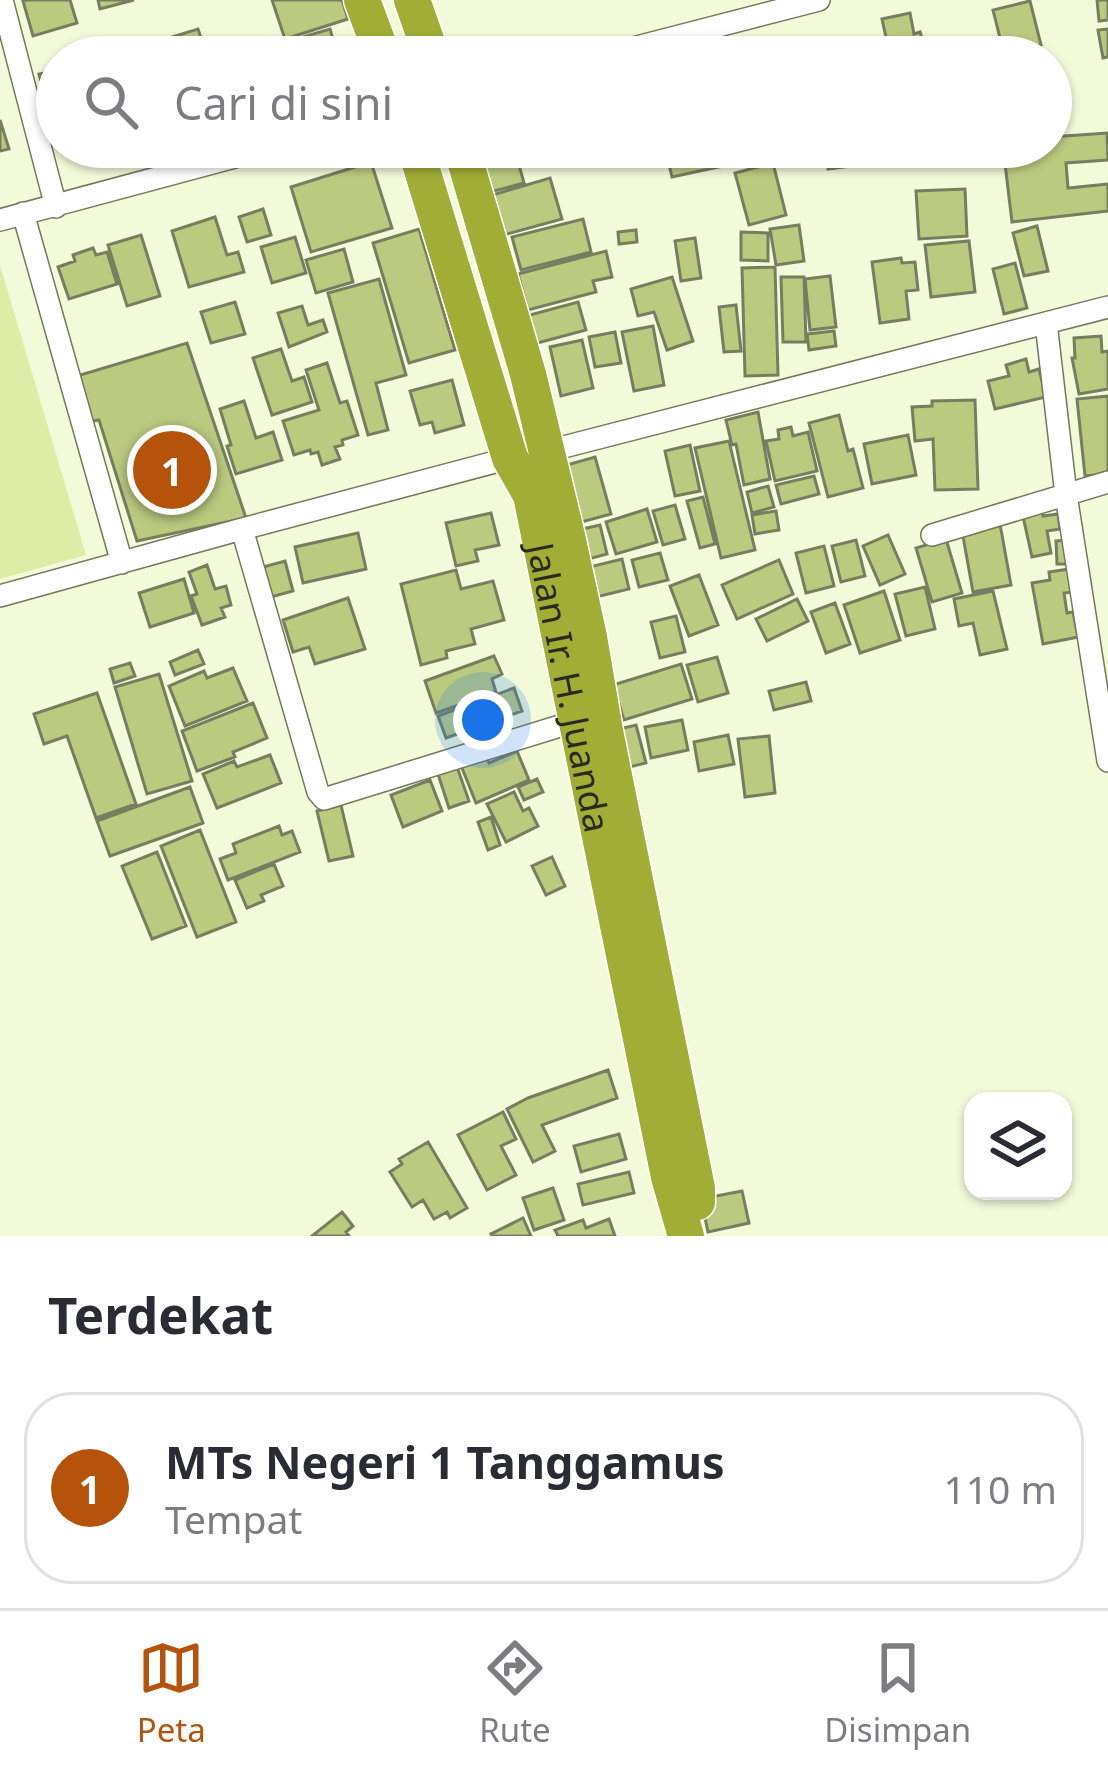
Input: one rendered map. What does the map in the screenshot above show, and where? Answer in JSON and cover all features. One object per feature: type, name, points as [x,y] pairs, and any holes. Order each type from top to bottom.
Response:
[{"type":"highway","points":[[362,0],[375,36]]},
{"type":"highway","points":[[412,0],[425,36]]},
{"type":"highway","name":"Jalan Ir. H. Juanda","points":[[422,168],[510,458],[531,495],[669,1177],[686,1236]]},
{"type":"highway","name":"Jalan Ir. H. Juanda","points":[[467,168],[548,452],[590,637],[697,1188],[697,1236]]},
{"type":"street","points":[[2,0],[36,130]]},
{"type":"street","points":[[679,36],[819,0]]},
{"type":"street","points":[[46,168],[56,207]]},
{"type":"street","points":[[0,220],[196,168]]},
{"type":"street","points":[[23,213],[122,563]]},
{"type":"street","points":[[0,596],[510,458],[1108,307]]},
{"type":"street","points":[[1046,323],[1066,495],[1108,761]]},
{"type":"street","points":[[932,535],[1108,482]]},
{"type":"street","points":[[242,529],[318,792],[324,799],[576,721]]},
{"type":"green space","points":[[0,265],[86,555],[0,579]]},
{"type":"building","points":[[70,0],[77,23],[33,36],[23,1]]},
{"type":"building","points":[[98,0],[134,0],[100,9]]},
{"type":"building","points":[[272,0],[342,0],[348,19],[284,36]]},
{"type":"building","points":[[1097,0],[1108,0],[1108,20],[1099,21]]},
{"type":"building","points":[[1030,1],[1039,36],[1000,36],[993,10]]},
{"type":"building","points":[[910,13],[914,34],[921,36],[886,36],[882,19]]},
{"type":"building","points":[[1108,29],[1108,57],[1103,58],[1098,30]]},
{"type":"building","points":[[0,120],[9,149],[0,151]]},
{"type":"building","points":[[1107,133],[1108,160],[1072,163],[1072,136]]},
{"type":"building","points":[[352,168],[373,168],[392,228],[311,252],[291,187]]},
{"type":"building","points":[[476,168],[520,168],[524,183],[483,194]]},
{"type":"building","points":[[670,168],[714,168],[672,177]]},
{"type":"building","points":[[774,168],[786,215],[749,225],[735,173]]},
{"type":"building","points":[[1006,168],[1066,168],[1068,188],[1108,184],[1108,211],[1012,222]]},
{"type":"building","points":[[550,178],[562,219],[500,236],[489,196]]},
{"type":"building","points":[[965,189],[967,236],[919,239],[916,191]]},
{"type":"building","points":[[263,209],[271,235],[247,242],[239,217]]},
{"type":"building","points":[[215,217],[227,255],[238,252],[244,272],[189,287],[172,231]]},
{"type":"building","points":[[583,219],[591,252],[521,270],[512,237]]},
{"type":"building","points":[[799,225],[804,261],[776,265],[770,229]]},
{"type":"building","points":[[1037,226],[1048,271],[1024,276],[1013,233]]},
{"type":"building","points":[[419,229],[455,350],[409,363],[373,243]]},
{"type":"building","points":[[636,230],[637,242],[619,244],[618,232]]},
{"type":"building","points":[[741,232],[768,233],[768,261],[741,260]]},
{"type":"building","points":[[141,235],[160,296],[127,306],[108,245]]},
{"type":"building","points":[[295,237],[306,273],[272,283],[261,247]]},
{"type":"building","points":[[695,238],[701,278],[681,281],[675,241]]},
{"type":"building","points":[[969,241],[975,292],[931,297],[925,245]]},
{"type":"building","points":[[93,248],[96,255],[107,252],[117,284],[69,299],[58,267]]},
{"type":"building","points":[[344,249],[353,282],[316,293],[306,260]]},
{"type":"building","points":[[606,251],[612,277],[593,281],[596,292],[528,310],[518,274]]},
{"type":"building","points":[[901,258],[902,263],[915,262],[918,290],[906,291],[909,319],[880,323],[872,262]]},
{"type":"building","points":[[1015,263],[1027,308],[1004,314],[993,269]]},
{"type":"building","points":[[775,267],[778,375],[745,376],[742,268]]},
{"type":"building","points":[[830,276],[836,327],[810,330],[805,279]]},
{"type":"building","points":[[672,277],[693,341],[667,350],[654,312],[638,316],[631,289]]},
{"type":"building","points":[[781,277],[804,277],[806,342],[783,342]]},
{"type":"building","points":[[379,279],[406,375],[376,383],[388,430],[368,435],[328,293]]},
{"type":"building","points":[[235,302],[245,334],[211,343],[201,312]]},
{"type":"building","points":[[578,302],[586,330],[534,344],[526,316]]},
{"type":"building","points":[[736,305],[741,351],[724,352],[719,307]]},
{"type":"building","points":[[302,306],[308,325],[323,320],[327,332],[289,347],[278,313]]},
{"type":"building","points":[[653,326],[664,385],[634,391],[622,332]]},
{"type":"building","points":[[834,331],[836,346],[809,350],[807,334]]},
{"type":"building","points":[[615,332],[621,363],[595,367],[589,337]]},
{"type":"building","points":[[1101,336],[1102,352],[1108,351],[1108,389],[1079,394],[1072,358],[1074,338]]},
{"type":"building","points":[[582,340],[593,388],[561,396],[550,347]]},
{"type":"building","points":[[187,343],[246,518],[137,541],[99,420],[87,422],[77,376]]},
{"type":"building","points":[[281,349],[292,381],[304,377],[312,402],[272,415],[253,358]]},
{"type":"building","points":[[1026,359],[1029,372],[1039,369],[1046,397],[995,409],[988,381],[1009,376],[1006,365]]},
{"type":"building","points":[[327,363],[340,403],[347,401],[358,435],[335,447],[340,459],[322,465],[318,452],[294,455],[283,421],[319,410],[306,370]]},
{"type":"building","points":[[452,380],[464,425],[435,433],[432,422],[420,425],[410,391]]},
{"type":"building","points":[[1108,396],[1108,474],[1085,476],[1077,399]]},
{"type":"building","points":[[975,400],[978,489],[935,490],[933,439],[915,441],[912,407],[932,406],[932,401]]},
{"type":"building","points":[[244,401],[256,438],[273,432],[282,460],[236,474],[220,409]]},
{"type":"building","points":[[758,412],[770,479],[744,485],[726,420]]},
{"type":"building","points":[[839,415],[863,488],[828,497],[809,423]]},
{"type":"building","points":[[791,427],[793,436],[808,432],[817,471],[775,481],[766,441],[779,439],[778,430]]},
{"type":"building","points":[[908,435],[916,475],[872,484],[864,444]]},
{"type":"building","points":[[729,441],[755,550],[721,558],[695,448]]},
{"type":"building","points":[[690,445],[700,491],[675,496],[665,451]]},
{"type":"building","points":[[595,457],[611,514],[578,523],[563,466]]},
{"type":"building","points":[[814,476],[819,494],[781,504],[776,485]]},
{"type":"building","points":[[768,486],[774,507],[752,513],[747,492]]},
{"type":"building","points":[[703,497],[715,544],[700,548],[687,501]]},
{"type":"building","points":[[675,505],[685,539],[663,545],[653,511]]},
{"type":"building","points":[[1041,507],[1043,516],[1058,514],[1060,529],[1047,531],[1051,553],[1032,557],[1022,512]]},
{"type":"building","points":[[647,509],[657,542],[616,554],[606,522]]},
{"type":"building","points":[[776,511],[779,530],[755,534],[752,515]]},
{"type":"building","points":[[491,513],[499,545],[475,550],[478,561],[456,566],[446,523]]},
{"type":"building","points":[[1000,524],[1011,585],[973,592],[962,531]]},
{"type":"building","points":[[600,525],[607,554],[585,560],[578,530]]},
{"type":"building","points":[[358,533],[366,569],[303,583],[295,547]]},
{"type":"building","points":[[888,535],[905,574],[880,585],[863,546]]},
{"type":"building","points":[[946,539],[962,593],[932,602],[916,548]]},
{"type":"building","points":[[856,540],[865,576],[841,582],[832,546]]},
{"type":"building","points":[[1068,540],[1069,564],[1057,564],[1056,541]]},
{"type":"building","points":[[824,546],[834,586],[806,593],[796,553]]},
{"type":"building","points":[[660,553],[668,580],[639,587],[632,560]]},
{"type":"building","points":[[622,559],[629,589],[588,599],[581,569]]},
{"type":"building","points":[[779,560],[793,594],[737,619],[722,585]]},
{"type":"building","points":[[285,561],[293,591],[271,597],[263,567]]},
{"type":"building","points":[[207,565],[215,589],[226,586],[231,605],[221,608],[225,617],[202,625],[191,596],[197,594],[189,572]]},
{"type":"building","points":[[1069,569],[1073,592],[1064,593],[1078,637],[1043,644],[1032,583],[1050,580],[1049,572]]},
{"type":"building","points":[[456,570],[461,589],[493,581],[504,620],[471,629],[475,644],[446,651],[447,658],[421,665],[401,584]]},
{"type":"building","points":[[699,575],[718,625],[689,636],[670,586]]},
{"type":"building","points":[[184,579],[194,613],[150,627],[139,593]]},
{"type":"building","points":[[925,587],[935,629],[906,636],[895,594]]},
{"type":"building","points":[[884,591],[900,640],[860,653],[844,605]]},
{"type":"building","points":[[993,591],[1007,649],[980,655],[973,623],[959,626],[954,599]]},
{"type":"building","points":[[348,598],[365,649],[315,664],[309,647],[293,652],[283,620]]},
{"type":"building","points":[[797,599],[808,621],[767,641],[756,619]]},
{"type":"building","points":[[835,603],[850,644],[826,653],[811,612]]},
{"type":"building","points":[[676,616],[685,652],[660,658],[651,622]]},
{"type":"building","points":[[198,650],[204,664],[175,675],[170,662]]},
{"type":"building","points":[[494,656],[502,674],[492,679],[496,692],[436,713],[425,681]]},
{"type":"building","points":[[717,657],[728,693],[698,702],[687,665]]},
{"type":"building","points":[[130,663],[135,676],[114,683],[110,669]]},
{"type":"building","points":[[681,664],[692,699],[624,720],[613,685]]},
{"type":"building","points":[[233,668],[247,701],[185,726],[169,686],[204,671],[207,678]]},
{"type":"building","points":[[159,674],[192,781],[147,794],[115,687]]},
{"type":"building","points":[[806,682],[811,701],[774,710],[769,691]]},
{"type":"building","points":[[514,688],[522,711],[446,738],[438,716]]},
{"type":"building","points":[[97,693],[136,804],[96,818],[67,736],[44,744],[34,714]]},
{"type":"building","points":[[253,703],[267,738],[197,771],[182,731]]},
{"type":"building","points":[[682,720],[688,750],[651,758],[645,727]]},
{"type":"building","points":[[636,725],[646,763],[621,769],[611,731]]},
{"type":"building","points":[[728,735],[734,764],[699,771],[694,742]]},
{"type":"building","points":[[769,736],[775,793],[745,797],[738,739]]},
{"type":"building","points":[[517,751],[529,780],[476,803],[460,763],[485,754],[489,763]]},
{"type":"building","points":[[270,755],[281,783],[217,808],[203,774],[234,761],[237,767]]},
{"type":"building","points":[[456,764],[469,801],[449,808],[437,771]]},
{"type":"building","points":[[537,779],[543,792],[524,800],[518,787]]},
{"type":"building","points":[[430,780],[442,811],[403,827],[391,795]]},
{"type":"building","points":[[190,787],[203,823],[110,856],[97,821]]},
{"type":"building","points":[[514,792],[523,811],[529,808],[538,826],[506,842],[487,804]]},
{"type":"building","points":[[341,805],[353,856],[329,861],[317,811]]},
{"type":"building","points":[[491,817],[500,845],[488,850],[478,822]]},
{"type":"building","points":[[279,826],[282,835],[292,831],[300,852],[228,880],[220,859],[236,853],[233,844]]},
{"type":"building","points":[[200,830],[236,922],[197,937],[161,846]]},
{"type":"building","points":[[157,852],[186,926],[152,939],[122,866]]},
{"type":"building","points":[[552,857],[565,886],[546,895],[532,866]]},
{"type":"building","points":[[274,864],[283,886],[261,895],[264,901],[247,908],[235,880]]},
{"type":"building","points":[[608,1070],[617,1098],[542,1125],[555,1151],[533,1162],[507,1109]]},
{"type":"building","points":[[503,1112],[516,1139],[501,1146],[516,1175],[487,1190],[458,1135]]},
{"type":"building","points":[[619,1134],[626,1159],[581,1172],[574,1146]]},
{"type":"building","points":[[428,1142],[467,1208],[450,1218],[447,1212],[434,1219],[423,1200],[412,1207],[390,1172],[402,1164],[399,1159]]},
{"type":"building","points":[[629,1172],[634,1193],[583,1205],[578,1184]]},
{"type":"building","points":[[553,1188],[564,1220],[534,1230],[523,1198]]},
{"type":"building","points":[[742,1191],[749,1223],[708,1232],[701,1199]]},
{"type":"building","points":[[342,1212],[353,1226],[346,1232],[349,1236],[312,1236]]},
{"type":"building","points":[[523,1218],[531,1236],[492,1236],[491,1234]]},
{"type":"building","points":[[609,1219],[615,1236],[558,1236],[555,1230],[583,1220],[586,1228]]},
{"type":"place","name":"MTs Negeri 1 Tanggamus","points":[[172,470]]}]
